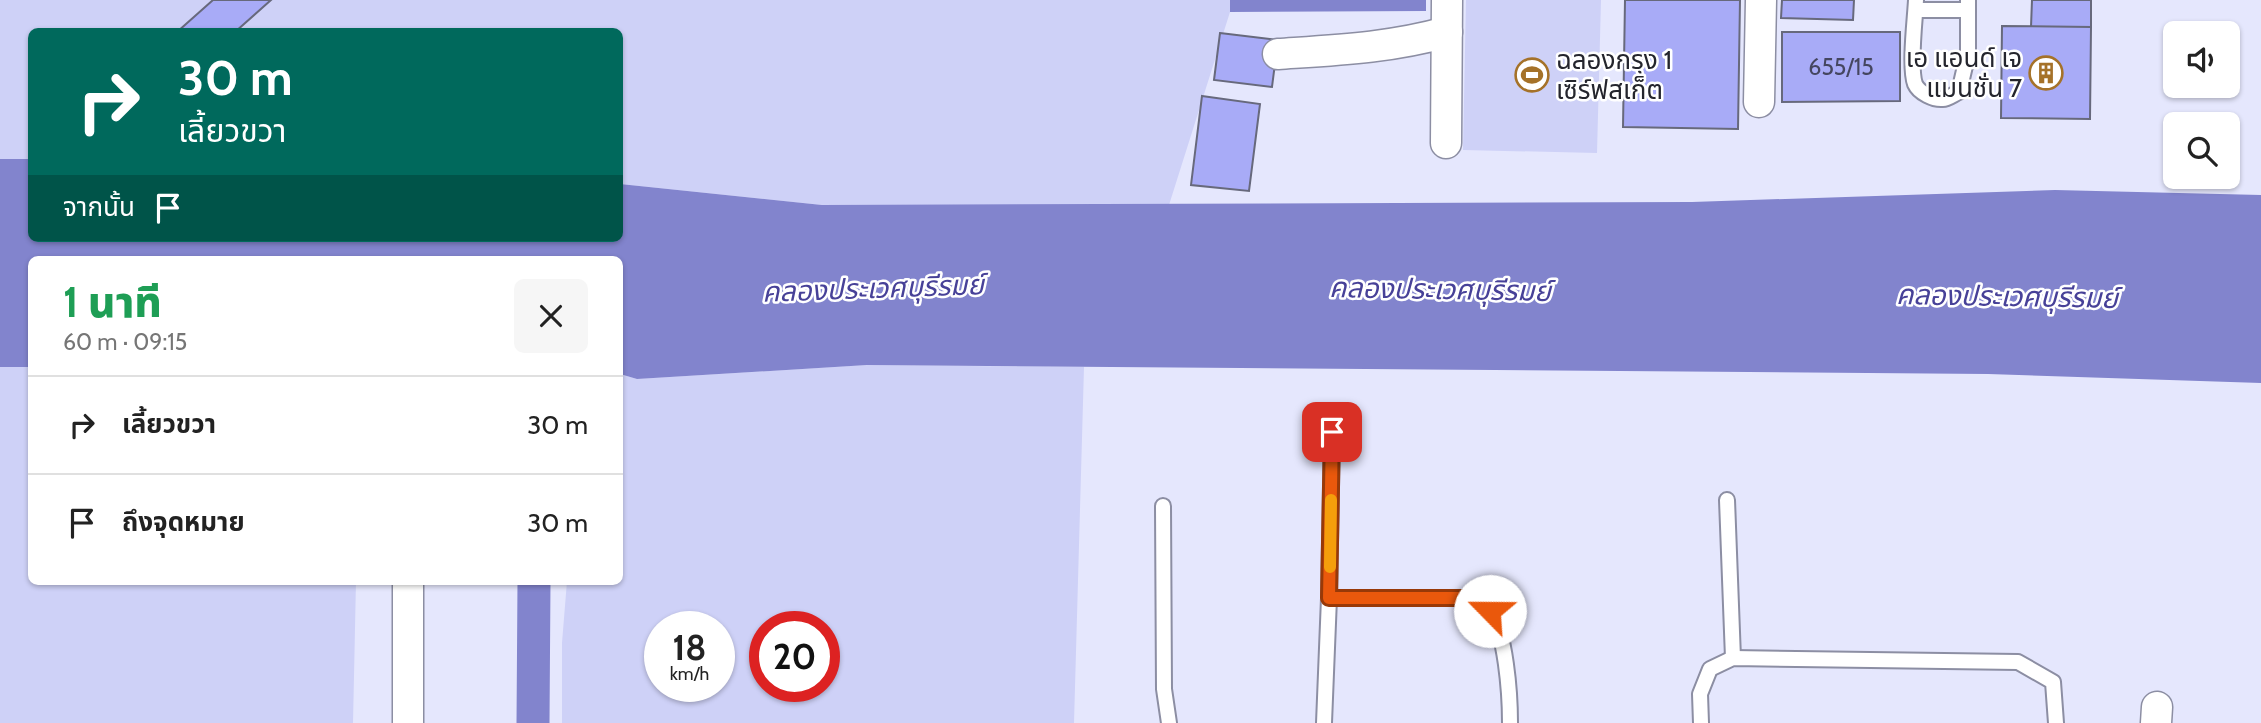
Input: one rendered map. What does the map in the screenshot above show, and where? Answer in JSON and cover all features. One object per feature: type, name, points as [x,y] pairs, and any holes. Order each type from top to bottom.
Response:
[{"type":"street","points":[[1446,143],[1447,0]]},
{"type":"street","points":[[1759,102],[1761,0]]},
{"type":"street","points":[[1278,54],[1409,43],[1447,32]]},
{"type":"street","points":[[408,585],[408,723]]},
{"type":"lane","points":[[1916,5],[1968,5],[1968,53],[1959,92],[1944,99],[1931,97],[1916,84],[1916,5]]},
{"type":"lane","points":[[1324,723],[1332,432]]},
{"type":"lane","points":[[1727,500],[1732,658]]},
{"type":"lane","points":[[1163,506],[1164,689],[1169,723]]},
{"type":"lane","points":[[1329,598],[1477,598],[1490,611],[1500,633],[1510,694],[1510,723]]},
{"type":"lane","points":[[1701,723],[1700,694],[1710,668],[1732,658],[2018,662],[2053,681],[2056,723]]},
{"type":"shaded area","points":[[0,0],[1230,0],[1230,12],[1169,205],[822,205],[623,184],[623,28],[28,28],[28,159],[0,159]]},
{"type":"shaded area","name":"ฉลองกรุง 1 เซิร์ฟสเก็ต","points":[[1466,0],[1601,0],[1597,153],[1463,150]]},
{"type":"shaded area","points":[[867,365],[1084,367],[1074,723],[562,723],[562,643],[567,585],[623,585],[623,375],[637,379]]},
{"type":"shaded area","points":[[0,367],[28,367],[28,585],[356,585],[353,723],[0,723]]},
{"type":"water","points":[[1230,0],[1426,0],[1426,11],[1230,12]]},
{"type":"water","name":"คลองประเวศบุรีรมย์","points":[[0,159],[28,159],[28,242],[623,242],[623,184],[822,205],[1692,202],[2055,190],[2261,195],[2261,383],[1988,374],[867,365],[637,379],[623,375],[623,256],[28,256],[28,367],[0,367]]},
{"type":"building","points":[[213,0],[271,0],[240,28],[182,28]]},
{"type":"building","points":[[1625,0],[1740,0],[1738,129],[1623,127]]},
{"type":"building","points":[[1782,0],[1854,0],[1853,20],[1781,18]]},
{"type":"building","points":[[2032,0],[2091,0],[2091,27],[2031,27]]},
{"type":"building","name":"เอ แอนด์ เจ แมนชั่น 7","points":[[2002,26],[2091,27],[2090,119],[2001,118]]},
{"type":"building","points":[[1782,32],[1900,32],[1900,101],[1782,102]]},
{"type":"building","points":[[1220,33],[1278,40],[1272,87],[1214,80]]},
{"type":"building","points":[[1202,96],[1260,104],[1249,191],[1191,185]]},
{"type":"waterway","points":[[533,723],[534,585]]},
{"type":"slow traffic","points":[[1330,567],[1331,500]]},
{"type":"place","name":"เอ แอนด์ เจ แมนชั่น 7","points":[[2046,73]]},
{"type":"place","name":"ฉลองกรุง 1 เซิร์ฟสเก็ต","points":[[1532,75]]},
{"type":"route","points":[[1332,432],[1329,598],[1477,598],[1490,611]]}]
